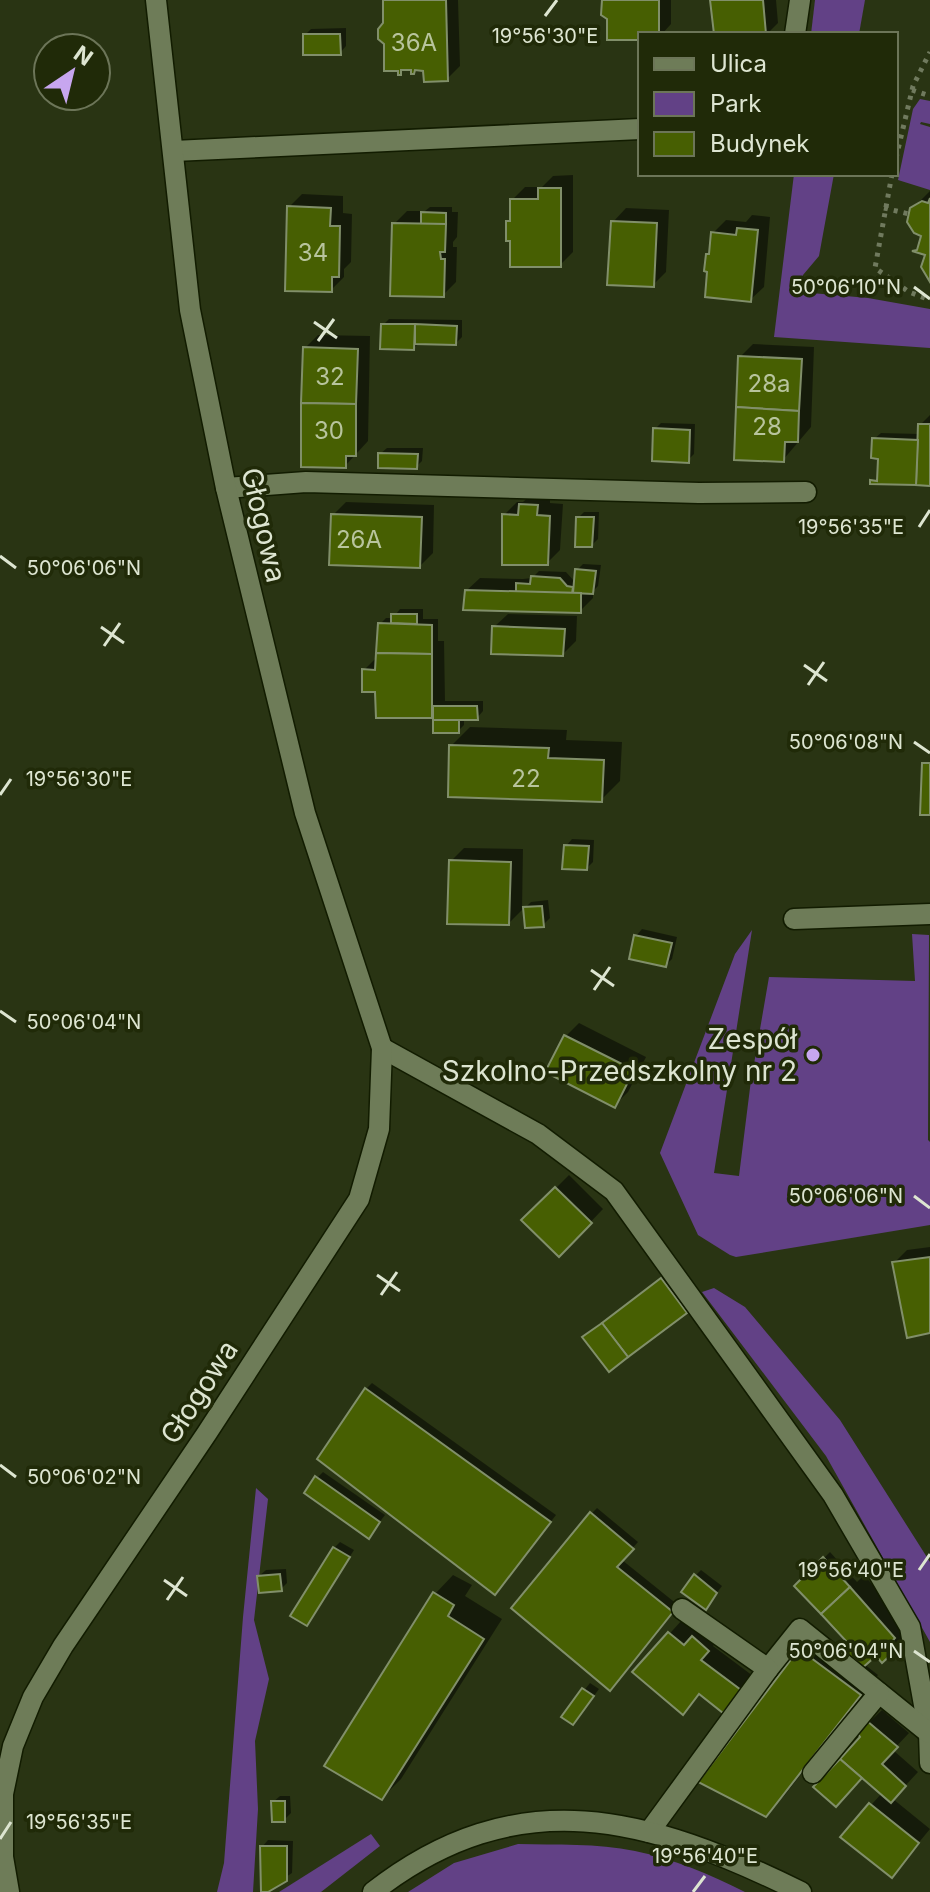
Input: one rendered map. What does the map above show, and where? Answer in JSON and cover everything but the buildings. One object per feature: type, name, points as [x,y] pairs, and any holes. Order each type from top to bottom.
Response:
[{"type":"street","name":"Głogowa","points":[[9,1892],[3,1857],[3,1794],[21,1721],[63,1646],[207,1433],[359,1199],[379,1129],[382,1048],[305,813],[226,488],[190,310],[156,0]]},
{"type":"street","points":[[795,32],[800,0]]},
{"type":"street","points":[[174,151],[638,129]]},
{"type":"street","points":[[226,488],[306,482],[699,493],[806,492]]},
{"type":"street","points":[[794,919],[930,914]]},
{"type":"street","points":[[382,1048],[538,1134],[614,1191],[833,1495],[910,1627],[929,1733],[930,1763]]},
{"type":"street","points":[[682,1609],[768,1669]]},
{"type":"street","points":[[649,1832],[800,1629],[929,1733]]},
{"type":"street","points":[[813,1773],[879,1693]]},
{"type":"street","points":[[373,1892],[446,1846],[488,1830],[552,1820],[616,1824],[693,1844],[801,1892]]},
{"type":"path","points":[[898,150],[912,90],[930,52]]},
{"type":"path","points":[[912,90],[930,96]]},
{"type":"path","points":[[892,176],[875,268],[909,292],[930,300]]},
{"type":"path","points":[[884,208],[909,214]]},
{"type":"green space","points":[[815,0],[865,0],[859,32],[811,32]]},
{"type":"green space","points":[[920,99],[930,101],[930,124],[920,124],[930,127],[930,190],[898,180],[913,109]]},
{"type":"green space","points":[[794,176],[834,176],[819,256],[803,275],[800,292],[868,298],[930,309],[930,348],[774,337]]},
{"type":"green space","name":"Zespół Szkolno-Przedszkolny nr 2","points":[[752,930],[714,1173],[739,1176],[751,1080],[766,1081],[766,1066],[754,1064],[769,977],[915,981],[912,934],[929,935],[930,1225],[736,1257],[698,1235],[660,1153],[735,954]]},
{"type":"green space","points":[[714,1288],[745,1307],[840,1420],[930,1562],[930,1642],[826,1456],[702,1292]]},
{"type":"green space","points":[[256,1488],[268,1499],[254,1620],[269,1679],[255,1741],[258,1809],[253,1892],[217,1892],[224,1863]]},
{"type":"green space","points":[[371,1834],[380,1846],[321,1892],[279,1892]]},
{"type":"green space","points":[[518,1844],[621,1848],[663,1858],[745,1892],[408,1892],[454,1863]]},
{"type":"place","name":"Zespół Szkolno-Przedszkolny nr 2","points":[[813,1055]]}]
